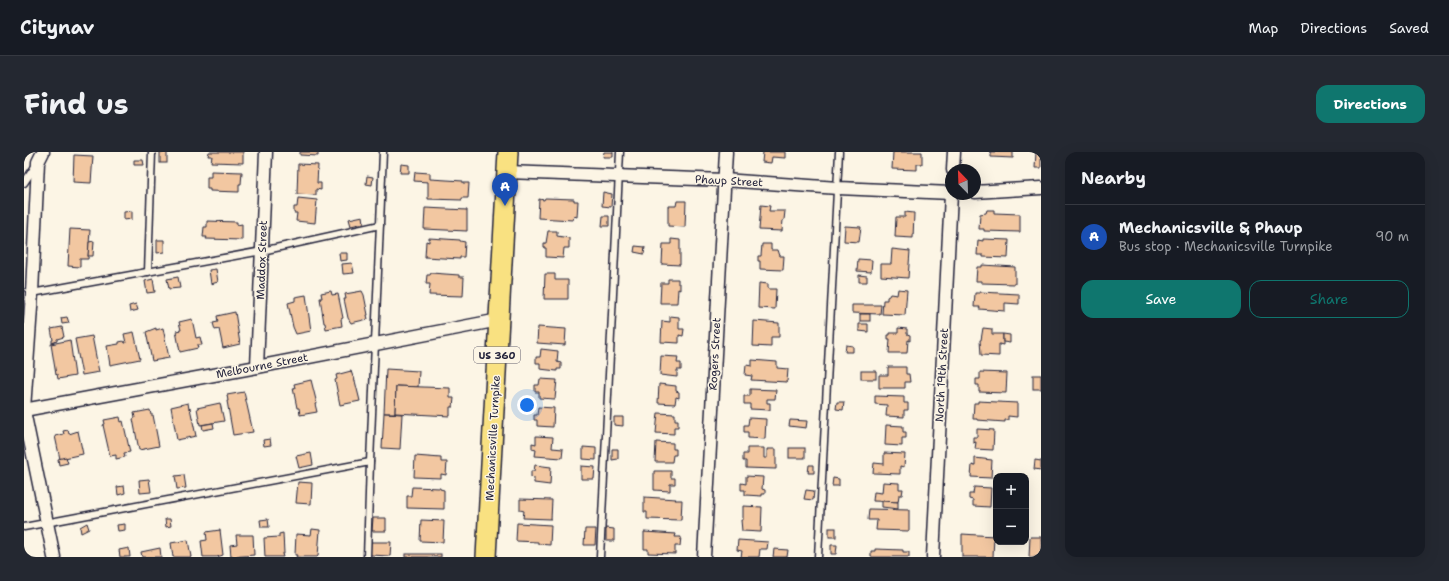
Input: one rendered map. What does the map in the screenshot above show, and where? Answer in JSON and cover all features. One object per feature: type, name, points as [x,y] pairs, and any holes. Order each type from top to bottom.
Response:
[{"type":"main road","name":"Mechanicsville Turnpike","points":[[486,557],[508,152]]},
{"type":"street","name":"Maddox Street","points":[[257,368],[266,152]]},
{"type":"street","name":"Rogers Street","points":[[704,557],[726,152]]},
{"type":"street","points":[[953,164],[954,152]]},
{"type":"street","points":[[40,157],[24,410],[54,557]]},
{"type":"street","name":"Phaup Street","points":[[507,172],[724,180],[945,194]]},
{"type":"street","points":[[981,192],[1041,188]]},
{"type":"street","name":"North 19th Street","points":[[933,557],[951,200]]},
{"type":"street","name":"Melbourne Street","points":[[24,410],[257,368],[499,320]]},
{"type":"lane","points":[[148,272],[152,152]]},
{"type":"lane","points":[[367,557],[383,152]]},
{"type":"lane","points":[[600,557],[620,152]]},
{"type":"lane","points":[[818,557],[839,152]]},
{"type":"lane","points":[[24,183],[40,157]]},
{"type":"lane","points":[[32,293],[262,251],[380,225]]},
{"type":"lane","points":[[24,527],[370,462]]},
{"type":"building","points":[[160,152],[167,152],[167,163],[160,163]]},
{"type":"building","points":[[209,152],[243,152],[243,163],[211,162],[212,156],[208,156]]},
{"type":"building","points":[[300,152],[318,152],[318,156],[300,155]]},
{"type":"building","points":[[604,152],[613,152],[613,157],[603,157]]},
{"type":"building","points":[[763,152],[785,152],[785,158],[772,157],[771,163],[762,162]]},
{"type":"building","points":[[893,152],[922,152],[922,164],[917,164],[917,170],[892,169]]},
{"type":"building","points":[[991,152],[1013,152],[1013,158],[991,157]]},
{"type":"building","points":[[1036,152],[1041,152],[1041,168],[1035,168]]},
{"type":"building","points":[[74,155],[93,156],[91,183],[73,182]]},
{"type":"building","points":[[134,160],[143,160],[144,165],[134,165]]},
{"type":"building","points":[[298,164],[318,165],[317,183],[321,183],[321,190],[316,189],[316,195],[297,194]]},
{"type":"building","points":[[401,164],[409,165],[409,173],[400,173]]},
{"type":"building","points":[[211,171],[242,172],[239,192],[210,191],[210,189],[207,189],[207,177],[211,177]]},
{"type":"building","points":[[415,172],[430,173],[430,179],[463,181],[463,183],[469,183],[468,198],[462,198],[462,200],[428,199],[428,182],[414,181]]},
{"type":"building","points":[[367,176],[373,177],[372,185],[366,184]]},
{"type":"building","points":[[603,192],[612,194],[611,207],[602,206]]},
{"type":"building","points":[[298,198],[317,200],[315,223],[296,221],[297,213],[294,213],[294,207],[297,207]]},
{"type":"building","points":[[545,198],[574,199],[574,201],[578,201],[577,217],[574,216],[573,220],[538,218],[539,199],[544,200]]},
{"type":"building","points":[[677,201],[686,201],[685,227],[668,226],[668,206],[676,206]]},
{"type":"building","points":[[761,205],[770,206],[769,211],[785,211],[782,231],[759,230]]},
{"type":"building","points":[[425,208],[467,210],[467,231],[424,229]]},
{"type":"building","points":[[987,210],[994,210],[994,213],[1020,214],[1020,232],[984,231],[984,229],[979,229],[980,214],[986,213]]},
{"type":"building","points":[[132,211],[132,219],[124,220],[124,212]]},
{"type":"building","points":[[905,212],[914,213],[913,238],[895,237],[896,217],[905,217]]},
{"type":"building","points":[[363,216],[364,223],[351,226],[349,219]]},
{"type":"building","points":[[603,216],[609,216],[609,226],[602,226]]},
{"type":"building","points":[[207,221],[237,222],[237,225],[242,224],[242,240],[206,239],[207,237],[203,237],[204,227],[207,227]]},
{"type":"building","points":[[845,226],[861,227],[859,242],[844,241]]},
{"type":"building","points":[[70,229],[90,230],[88,259],[80,259],[80,267],[68,266]]},
{"type":"building","points":[[548,231],[557,231],[557,236],[569,238],[569,248],[564,248],[563,258],[546,257],[546,248],[544,248],[544,243],[546,243]]},
{"type":"building","points":[[429,238],[460,240],[465,242],[464,257],[460,257],[460,259],[425,257],[426,241],[429,242]]},
{"type":"building","points":[[671,239],[680,240],[680,265],[662,264],[663,244],[671,244]]},
{"type":"building","points":[[983,239],[1009,240],[1008,258],[983,257],[983,255],[977,255],[978,240],[983,241]]},
{"type":"building","points":[[157,240],[164,240],[164,252],[157,253]]},
{"type":"building","points":[[94,241],[93,256],[88,256],[89,242]]},
{"type":"building","points":[[762,244],[771,244],[771,250],[778,250],[780,256],[784,256],[783,270],[760,269],[760,261],[758,261],[758,256],[761,256]]},
{"type":"building","points":[[635,246],[645,247],[644,254],[634,252]]},
{"type":"building","points":[[892,249],[910,251],[908,278],[881,276],[881,264],[891,264]]},
{"type":"building","points":[[339,253],[347,253],[347,260],[340,261]]},
{"type":"building","points":[[858,259],[872,260],[871,272],[857,271]]},
{"type":"building","points":[[352,263],[354,273],[343,274],[342,264]]},
{"type":"building","points":[[982,265],[1015,267],[1015,284],[981,283],[981,281],[976,281],[977,267],[982,267]]},
{"type":"building","points":[[216,269],[218,282],[211,284],[209,270]]},
{"type":"building","points":[[431,273],[459,275],[459,277],[464,277],[463,296],[429,295],[430,284],[426,284],[427,275],[430,275]]},
{"type":"building","points":[[545,274],[555,274],[555,280],[568,280],[568,299],[544,299]]},
{"type":"building","points":[[859,275],[867,276],[867,282],[859,282]]},
{"type":"building","points":[[178,277],[180,288],[169,289],[167,279]]},
{"type":"building","points":[[153,279],[155,292],[147,293],[145,281]]},
{"type":"building","points":[[668,279],[678,279],[678,284],[680,284],[677,303],[660,303],[661,283],[668,283]]},
{"type":"building","points":[[759,283],[768,284],[768,289],[776,289],[775,309],[758,308]]},
{"type":"building","points":[[898,289],[907,290],[905,315],[882,314],[883,300],[887,300],[887,297],[890,294],[897,295]]},
{"type":"building","points":[[331,291],[332,295],[338,294],[343,318],[341,319],[342,326],[326,329],[320,298],[322,298],[321,293]]},
{"type":"building","points":[[362,291],[368,319],[351,323],[348,318],[344,299],[346,299],[345,294]]},
{"type":"building","points":[[975,293],[1019,294],[1019,304],[1005,303],[1005,311],[979,309],[980,307],[974,307]]},
{"type":"building","points":[[306,295],[311,331],[296,334],[288,303],[295,301],[295,297]]},
{"type":"building","points":[[136,304],[138,310],[130,312],[129,306]]},
{"type":"building","points":[[852,305],[881,305],[880,314],[852,313]]},
{"type":"building","points":[[235,312],[240,344],[223,348],[219,329],[215,330],[213,323],[218,322],[217,316]]},
{"type":"building","points":[[860,314],[870,314],[870,321],[860,321]]},
{"type":"building","points":[[670,316],[679,317],[679,329],[684,329],[683,336],[679,335],[679,343],[661,342],[662,321],[670,322]]},
{"type":"building","points":[[67,317],[69,323],[62,324],[61,318]]},
{"type":"building","points":[[192,319],[196,338],[200,337],[202,345],[197,345],[198,348],[180,352],[176,331],[181,330],[179,322]]},
{"type":"building","points":[[754,321],[779,323],[779,337],[771,337],[771,347],[753,346]]},
{"type":"building","points":[[859,324],[868,324],[868,332],[859,331]]},
{"type":"building","points":[[62,327],[64,337],[57,339],[57,341],[52,343],[53,340],[51,329]]},
{"type":"building","points":[[538,327],[566,329],[565,345],[537,343]]},
{"type":"building","points":[[156,328],[156,330],[163,328],[169,358],[152,361],[146,332]]},
{"type":"building","points":[[898,328],[907,329],[907,334],[910,335],[907,353],[889,353],[890,339],[888,339],[888,335],[890,335],[890,333],[898,333]]},
{"type":"building","points":[[983,328],[992,329],[992,334],[1003,334],[1003,345],[999,344],[999,356],[981,355],[980,340]]},
{"type":"building","points":[[134,332],[140,359],[110,365],[107,346],[119,344],[119,342],[124,341],[126,343],[124,334]]},
{"type":"building","points":[[1003,334],[1010,335],[1010,343],[1003,342]]},
{"type":"building","points":[[92,336],[99,372],[82,375],[75,339]]},
{"type":"building","points":[[70,340],[75,376],[58,379],[51,344]]},
{"type":"building","points":[[846,345],[853,346],[853,352],[845,352]]},
{"type":"building","points":[[541,349],[558,351],[557,362],[561,363],[561,369],[557,369],[557,371],[540,369],[540,363],[536,363],[536,357],[540,357]]},
{"type":"building","points":[[661,356],[678,357],[677,363],[681,363],[681,370],[677,370],[677,377],[660,375]]},
{"type":"building","points":[[752,360],[777,362],[777,368],[788,369],[787,382],[751,380],[752,376],[745,375],[746,365],[752,366]]},
{"type":"building","points":[[888,367],[906,367],[906,374],[909,374],[910,382],[905,382],[905,388],[879,388],[879,375],[888,375]]},
{"type":"building","points":[[386,369],[419,371],[418,387],[396,386],[395,413],[384,413]]},
{"type":"building","points":[[351,371],[360,401],[340,405],[335,380],[337,379],[336,375]]},
{"type":"building","points":[[861,371],[876,371],[876,379],[861,379]]},
{"type":"building","points":[[980,372],[1007,373],[1006,393],[979,392],[979,385],[976,385],[976,379],[980,379]]},
{"type":"building","points":[[1033,375],[1041,375],[1041,389],[1033,389]]},
{"type":"building","points":[[540,379],[557,380],[555,399],[539,398],[539,392],[535,392],[535,385],[539,385]]},
{"type":"building","points":[[311,380],[317,404],[315,404],[317,412],[300,415],[293,388],[295,388],[294,384]]},
{"type":"building","points":[[659,384],[676,386],[676,391],[679,392],[679,398],[676,397],[675,404],[658,403]]},
{"type":"building","points":[[396,386],[450,388],[450,398],[454,398],[453,407],[450,407],[450,416],[395,413]]},
{"type":"building","points":[[750,389],[776,390],[775,399],[767,399],[767,403],[770,403],[770,410],[750,409],[750,404],[744,404],[744,396],[750,396]]},
{"type":"building","points":[[244,392],[253,432],[233,435],[227,395]]},
{"type":"building","points":[[875,396],[904,397],[904,403],[908,403],[908,410],[904,410],[904,417],[886,416],[887,405],[875,404]]},
{"type":"building","points":[[978,401],[1017,403],[1017,417],[1008,416],[1008,420],[1005,420],[1005,422],[973,419],[974,403],[978,403]]},
{"type":"building","points":[[837,402],[844,402],[843,410],[836,409]]},
{"type":"building","points":[[188,403],[196,436],[177,440],[171,407]]},
{"type":"building","points":[[220,403],[224,421],[200,425],[197,408]]},
{"type":"building","points":[[538,407],[554,408],[553,427],[537,426],[537,420],[534,420],[534,415],[537,415]]},
{"type":"building","points":[[150,410],[151,415],[153,415],[159,446],[139,450],[133,419],[135,418],[134,413]]},
{"type":"building","points":[[384,413],[402,414],[400,449],[382,448]]},
{"type":"building","points":[[658,413],[675,414],[675,420],[678,420],[678,427],[674,427],[674,434],[656,433]]},
{"type":"building","points":[[120,417],[121,422],[123,421],[130,452],[124,453],[125,457],[116,459],[116,455],[110,456],[103,425],[105,424],[104,420]]},
{"type":"building","points":[[614,417],[623,417],[623,426],[614,425]]},
{"type":"building","points":[[749,418],[766,419],[765,439],[748,438],[748,432],[744,432],[744,425],[748,425]]},
{"type":"building","points":[[790,420],[807,421],[806,428],[789,426]]},
{"type":"building","points":[[213,423],[214,428],[203,430],[202,425]]},
{"type":"building","points":[[886,425],[903,426],[903,432],[906,432],[906,438],[902,438],[902,446],[885,445]]},
{"type":"building","points":[[977,429],[994,430],[993,450],[975,449],[976,442],[973,443],[973,437],[977,437]]},
{"type":"building","points":[[68,430],[69,434],[78,431],[83,454],[60,459],[55,436],[64,434],[63,431]]},
{"type":"building","points":[[536,436],[553,437],[552,448],[563,449],[562,458],[535,456],[536,450],[532,449],[532,443],[536,444]]},
{"type":"building","points":[[270,439],[271,445],[264,446],[263,440]]},
{"type":"building","points":[[656,442],[673,443],[673,449],[676,449],[676,455],[673,455],[672,462],[655,462]]},
{"type":"building","points":[[583,447],[596,448],[596,460],[583,459]]},
{"type":"building","points":[[747,448],[764,448],[764,458],[767,458],[767,449],[776,449],[776,469],[746,468],[746,461],[743,461],[743,454],[747,454]]},
{"type":"building","points":[[789,448],[805,448],[805,458],[789,458]]},
{"type":"building","points":[[612,449],[618,449],[618,459],[612,460]]},
{"type":"building","points":[[311,453],[313,465],[299,468],[296,456]]},
{"type":"building","points":[[884,453],[905,454],[904,467],[900,466],[900,474],[873,473],[874,463],[884,464]]},
{"type":"building","points":[[415,456],[441,458],[441,462],[447,462],[446,475],[441,474],[441,478],[414,477]]},
{"type":"building","points":[[66,457],[68,463],[59,465],[58,459]]},
{"type":"building","points":[[975,458],[992,460],[991,478],[971,477],[972,465],[975,466]]},
{"type":"building","points":[[1035,460],[1041,461],[1041,470],[1034,469]]},
{"type":"building","points":[[535,465],[551,467],[550,485],[534,483],[534,478],[531,477],[531,471],[534,471]]},
{"type":"building","points":[[809,465],[814,465],[814,473],[808,473]]},
{"type":"building","points":[[581,466],[595,467],[594,479],[581,479]]},
{"type":"building","points":[[654,471],[671,471],[671,478],[675,478],[675,484],[670,484],[670,491],[654,490]]},
{"type":"building","points":[[184,475],[186,488],[177,489],[175,476]]},
{"type":"building","points":[[746,476],[763,477],[762,489],[765,490],[765,494],[762,494],[762,496],[745,495],[745,490],[741,490],[741,483],[746,484]]},
{"type":"building","points":[[833,478],[839,479],[839,486],[832,486]]},
{"type":"building","points":[[149,479],[151,492],[140,493],[139,480]]},
{"type":"building","points":[[298,482],[312,483],[311,504],[296,503]]},
{"type":"building","points":[[883,482],[899,483],[899,489],[903,489],[902,495],[899,495],[898,502],[873,501],[874,492],[882,493]]},
{"type":"building","points":[[124,486],[125,493],[118,495],[117,487]]},
{"type":"building","points":[[412,487],[440,488],[444,490],[444,509],[407,508],[407,496],[411,496]]},
{"type":"building","points":[[974,487],[991,488],[990,507],[973,506],[973,500],[969,499],[969,494],[973,494]]},
{"type":"building","points":[[806,490],[814,491],[813,500],[804,499]]},
{"type":"building","points":[[644,497],[682,500],[681,520],[647,519],[647,512],[644,512]]},
{"type":"building","points":[[520,499],[552,500],[551,519],[523,518],[524,511],[520,510]]},
{"type":"building","points":[[882,501],[898,502],[898,509],[882,507]]},
{"type":"building","points":[[743,506],[762,507],[761,532],[742,531],[741,520],[743,520]]},
{"type":"building","points":[[869,509],[909,510],[909,531],[876,530],[877,520],[868,520]]},
{"type":"building","points":[[373,518],[386,518],[386,531],[372,531]]},
{"type":"building","points":[[165,519],[170,519],[171,526],[166,527]]},
{"type":"building","points":[[268,519],[269,527],[261,527],[260,520]]},
{"type":"building","points":[[421,520],[444,521],[443,542],[420,541]]},
{"type":"building","points":[[87,523],[89,529],[81,533],[80,527]]},
{"type":"building","points":[[517,523],[551,525],[550,545],[538,544],[538,542],[516,541]]},
{"type":"building","points":[[125,524],[125,530],[118,531],[117,525]]},
{"type":"building","points":[[606,528],[614,529],[614,541],[606,541]]},
{"type":"building","points":[[829,528],[836,528],[836,537],[829,537]]},
{"type":"building","points":[[312,529],[320,530],[318,556],[296,557],[296,534],[311,535]]},
{"type":"building","points":[[585,529],[596,529],[595,545],[584,545]]},
{"type":"building","points":[[220,530],[223,555],[217,557],[203,557],[201,541],[207,540],[206,532]]},
{"type":"building","points":[[644,532],[676,534],[675,537],[681,537],[680,546],[675,546],[675,554],[648,553],[648,549],[644,549]]},
{"type":"building","points":[[283,533],[283,557],[265,557],[264,538],[279,537],[279,534]]},
{"type":"building","points":[[962,534],[993,536],[993,557],[962,557]]},
{"type":"building","points":[[236,535],[253,535],[254,555],[231,557],[230,545],[237,544]]},
{"type":"building","points":[[1030,537],[1041,537],[1041,557],[1029,557]]},
{"type":"building","points":[[188,540],[191,557],[173,557],[171,543]]},
{"type":"building","points":[[738,540],[768,542],[767,549],[760,549],[759,557],[741,557],[742,551],[737,550]]},
{"type":"building","points":[[371,542],[391,542],[390,556],[370,555]]},
{"type":"building","points":[[831,545],[837,545],[836,554],[831,554]]},
{"type":"building","points":[[129,548],[130,557],[120,557],[119,550]]},
{"type":"building","points":[[160,548],[161,557],[142,557],[141,552]]},
{"type":"building","points":[[774,549],[788,550],[787,557],[773,557]]},
{"type":"building","points":[[875,549],[903,550],[903,552],[909,552],[909,557],[871,557],[871,551],[875,551]]},
{"type":"building","points":[[405,554],[441,554],[441,557],[405,557]]},
{"type":"place","name":"Mechanicsville & Phaup","points":[[505,206]]}]
